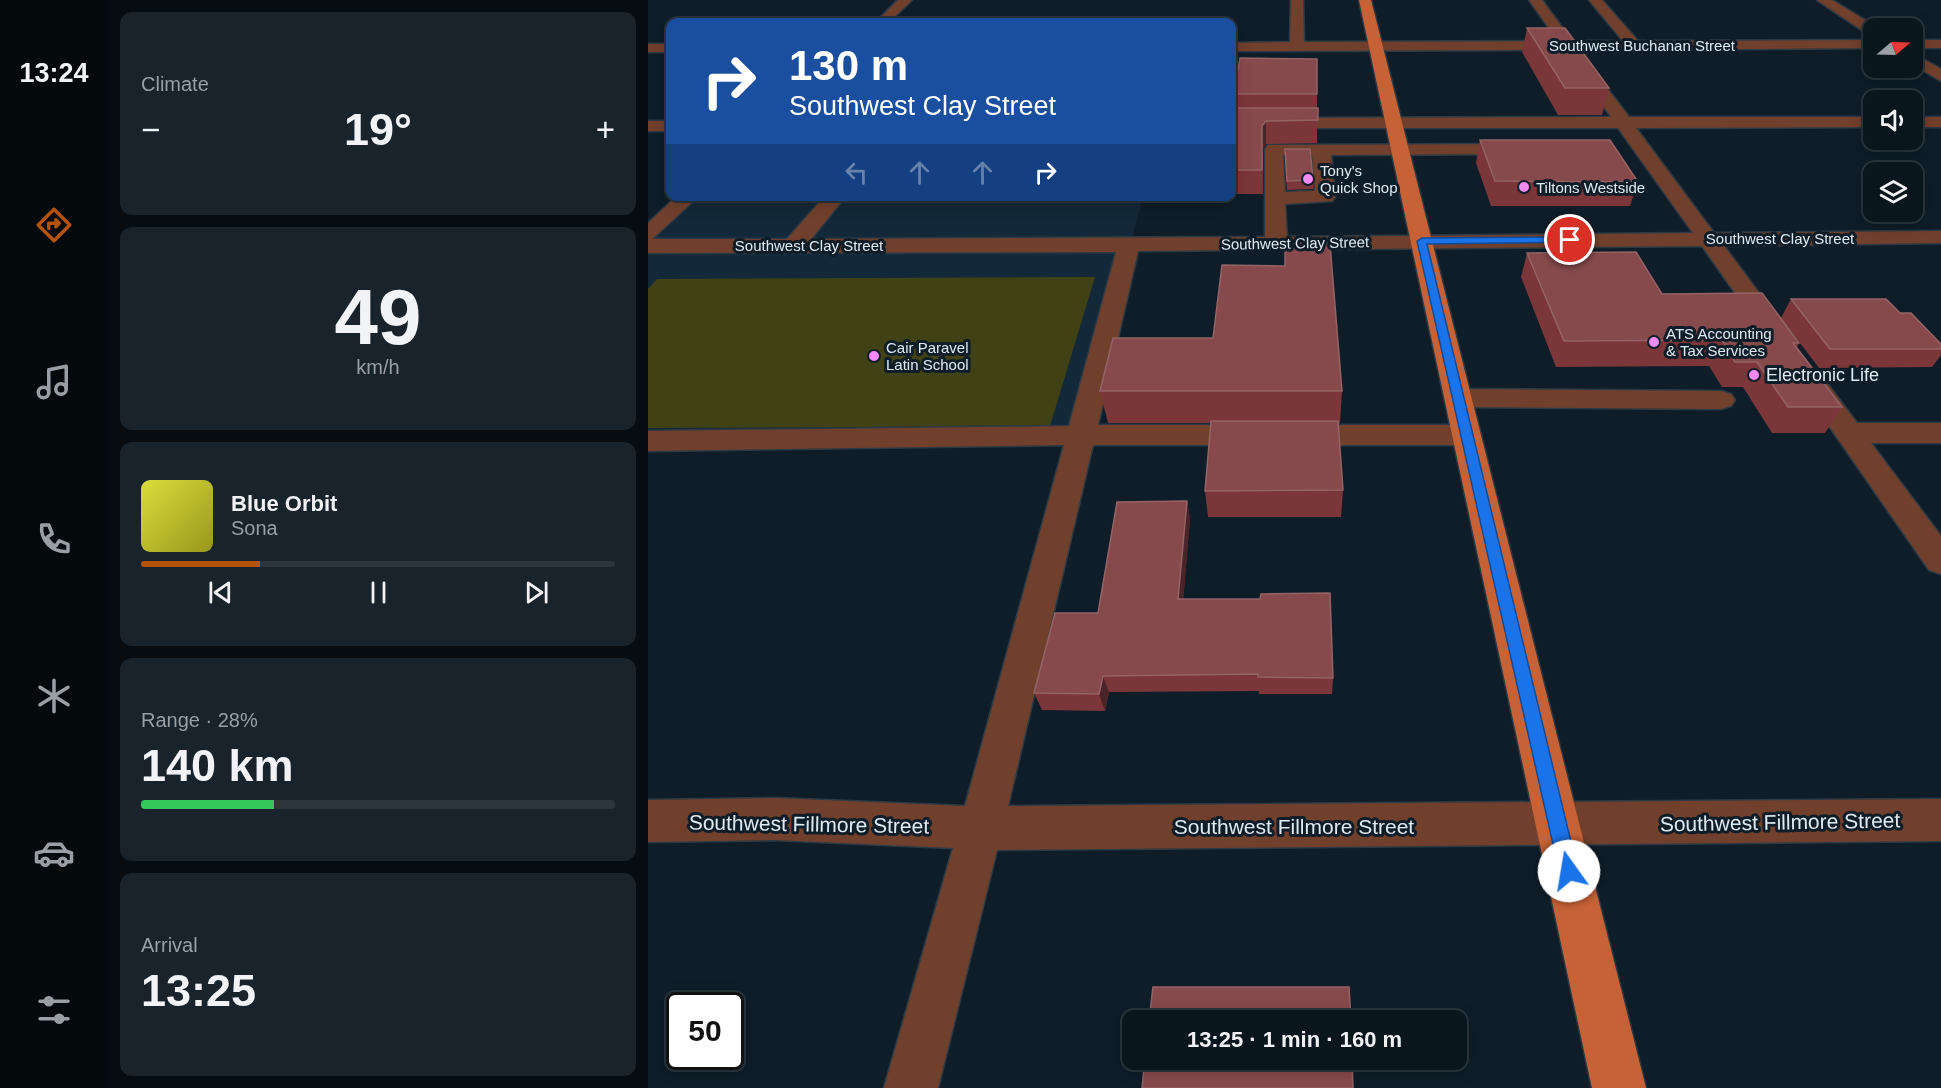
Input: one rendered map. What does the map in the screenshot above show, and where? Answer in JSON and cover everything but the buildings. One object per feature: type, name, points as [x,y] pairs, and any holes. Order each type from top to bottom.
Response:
[{"type":"main road","points":[[1365,0],[1619,1088]]},
{"type":"street","points":[[886,18],[906,0]]},
{"type":"street","points":[[1297,0],[1297,46]]},
{"type":"street","points":[[1535,0],[1624,123],[1632,150],[1707,239],[1941,561]]},
{"type":"street","points":[[1594,0],[1634,45]]},
{"type":"street","points":[[1823,0],[1863,25]]},
{"type":"street","name":"Southwest Buchanan Street","points":[[1236,47],[1863,44]]},
{"type":"street","points":[[1923,44],[1941,44]]},
{"type":"street","points":[[648,48],[666,48]]},
{"type":"street","points":[[1923,64],[1941,76]]},
{"type":"street","points":[[1276,243],[1274,148],[1322,148],[1397,136],[1624,123],[1863,122]]},
{"type":"street","points":[[1923,122],[1941,122]]},
{"type":"street","points":[[1236,123],[1539,150]]},
{"type":"street","points":[[648,126],[666,126]]},
{"type":"street","points":[[1275,198],[1325,198],[1322,148]]},
{"type":"street","points":[[648,234],[684,201]]},
{"type":"street","points":[[794,245],[832,201]]},
{"type":"street","name":"Southwest Clay Street","points":[[648,246],[1129,245],[1941,237]]},
{"type":"street","points":[[911,1088],[981,828],[1129,245]]},
{"type":"street","points":[[1458,398],[1721,399]]},
{"type":"street","points":[[1849,433],[1941,433]]},
{"type":"street","points":[[648,441],[1080,435],[1467,435]]},
{"type":"street","name":"Southwest Fillmore Street","points":[[648,821],[775,819],[981,828],[1941,820]]},
{"type":"shaded area","name":"Cair Paravel Latin School","points":[[686,201],[1142,201],[1080,435],[648,441],[648,235]]},
{"type":"shaded area","points":[[1095,277],[1050,426],[648,428],[648,289],[657,279]]},
{"type":"place","name":"Tony's Quick Shop","points":[[1308,179]]},
{"type":"place","name":"Tiltons Westside","points":[[1524,187]]},
{"type":"place","name":"ATS Accounting & Tax Services","points":[[1654,342]]},
{"type":"place","name":"Cair Paravel Latin School","points":[[874,356]]},
{"type":"place","name":"Electronic Life","points":[[1754,375]]},
{"type":"route","points":[[1569,871],[1422,241],[1570,240]]}]
